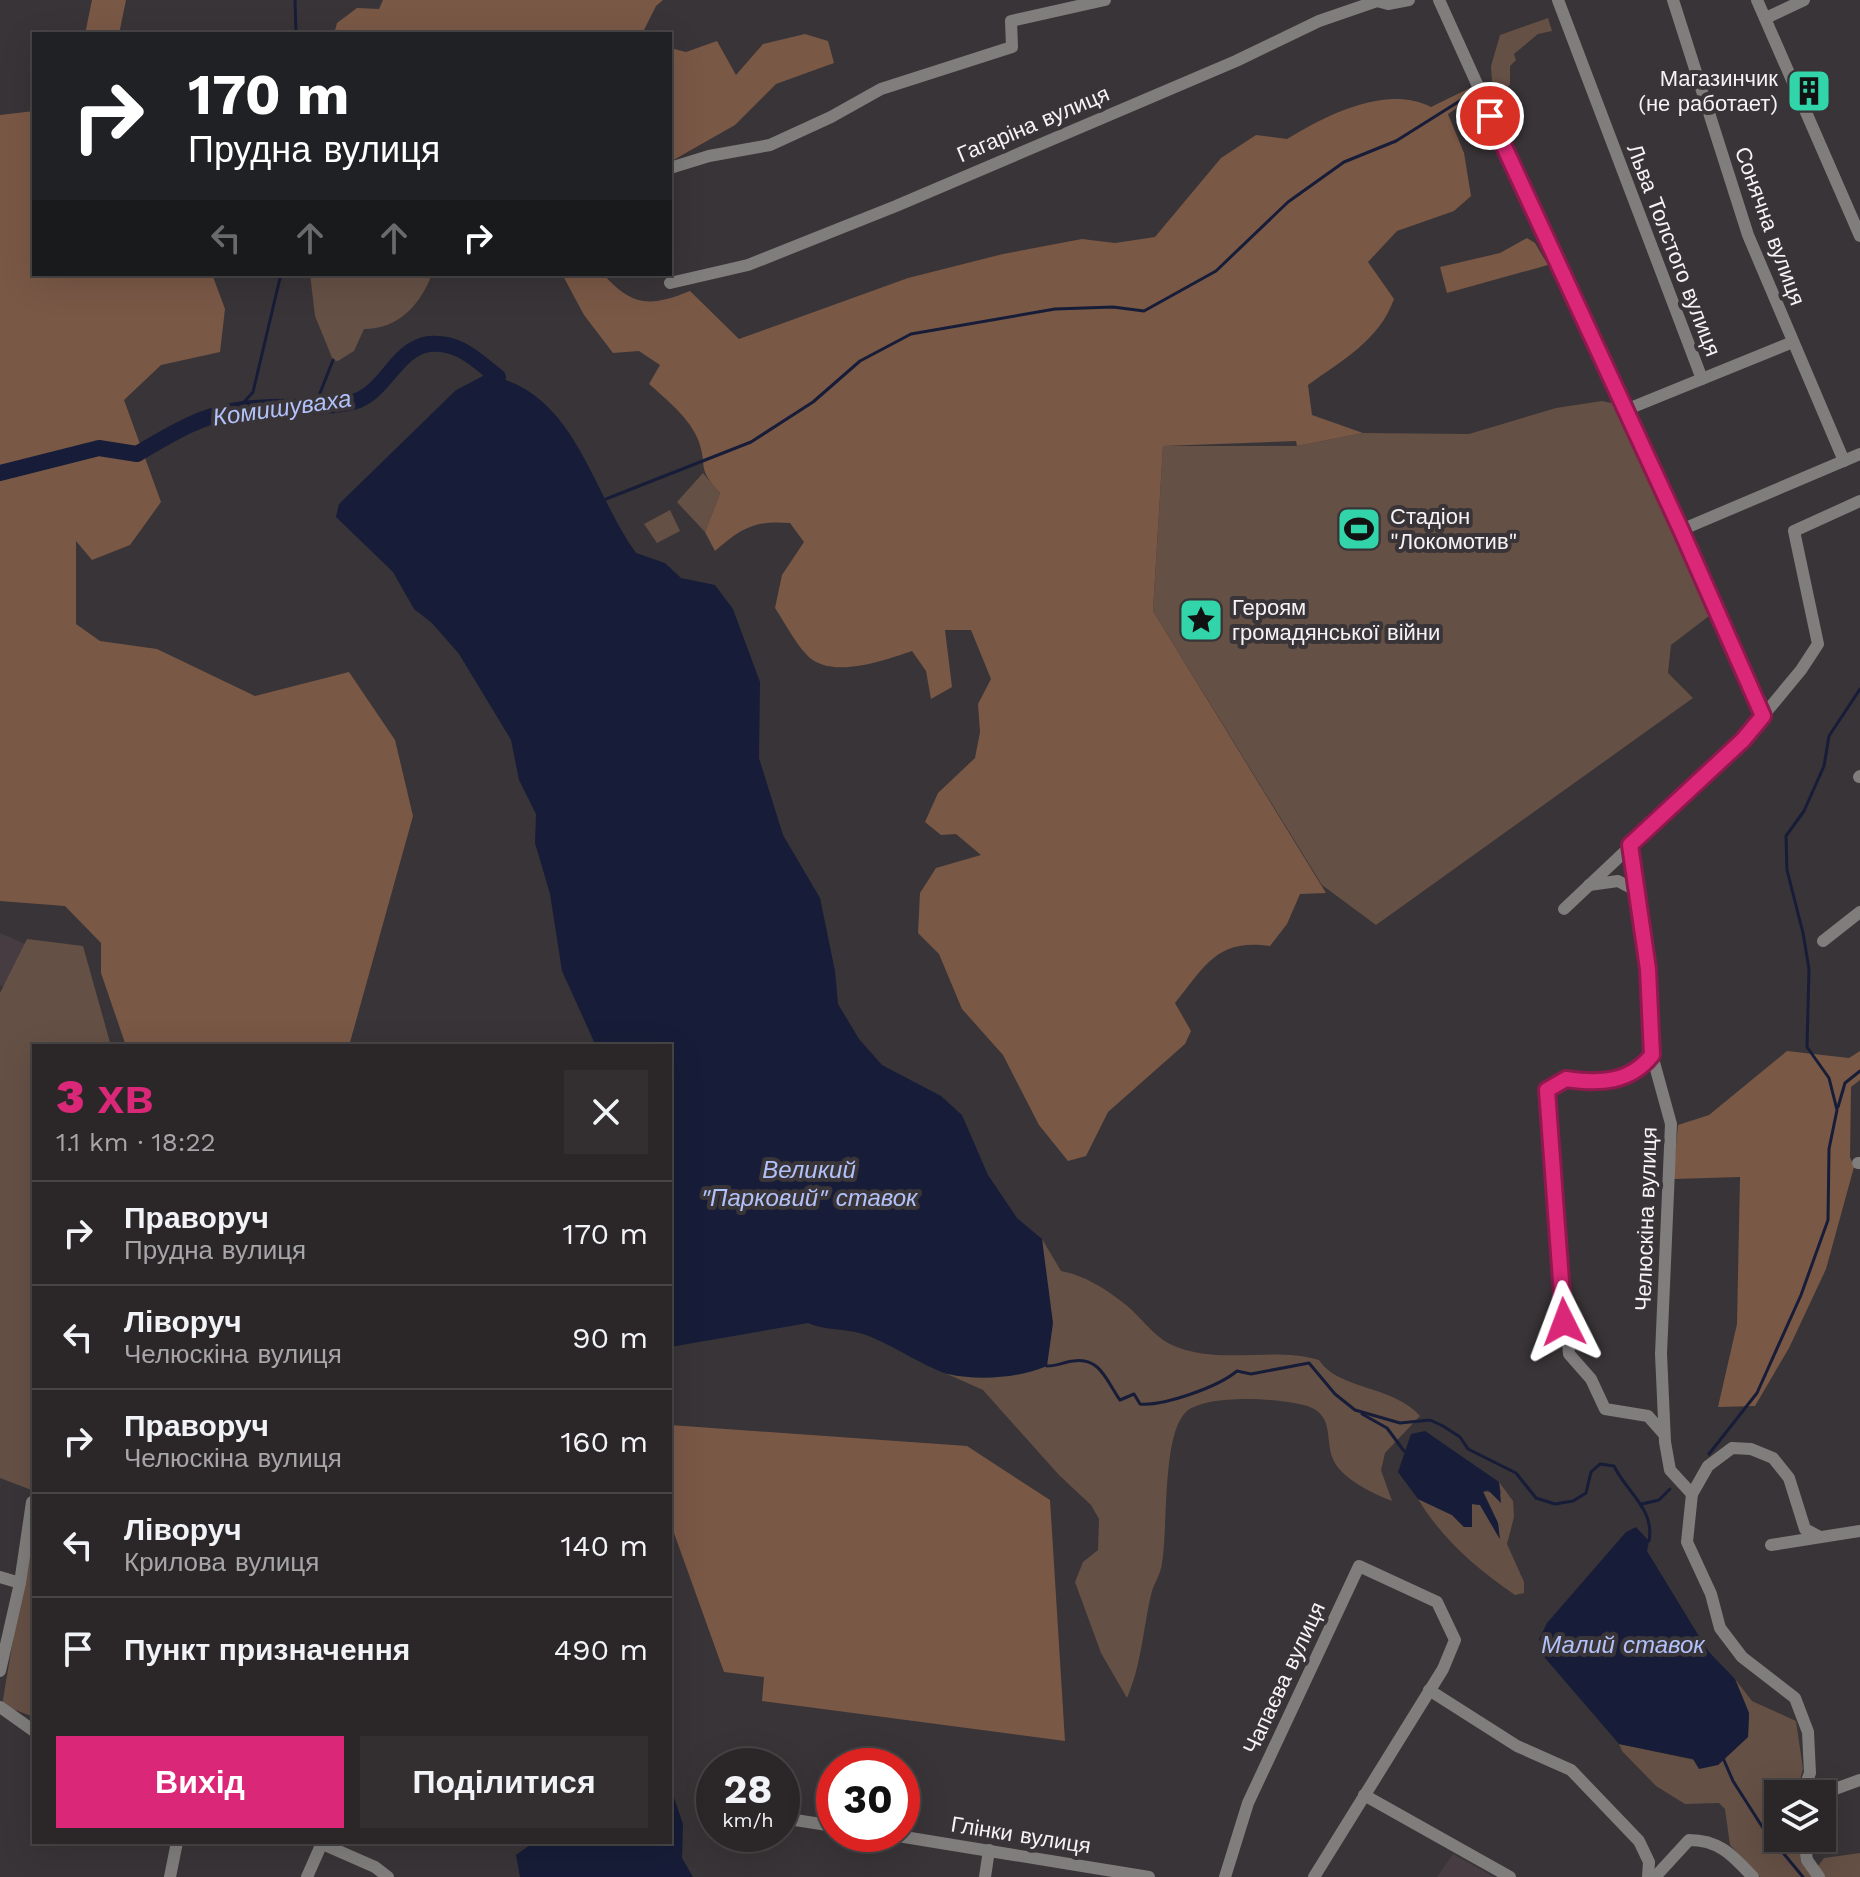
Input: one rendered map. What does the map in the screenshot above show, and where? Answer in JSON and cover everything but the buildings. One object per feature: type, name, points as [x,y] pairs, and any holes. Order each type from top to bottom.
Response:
[{"type":"street","points":[[672,167],[709,156],[770,145],[831,117],[881,89],[1012,47],[1011,21],[1105,0]]},
{"type":"street","name":"Гагаріна вулиця","points":[[670,283],[748,265],[852,224],[1236,61],[1319,21],[1377,1],[1388,4],[1409,0]]},
{"type":"street","points":[[1439,0],[1763,716]]},
{"type":"street","name":"Льва Толстого вулиця","points":[[1558,0],[1702,379]]},
{"type":"street","name":"Сонячна вулиця","points":[[1673,0],[1748,235],[1793,342],[1855,460]]},
{"type":"street","points":[[1757,0],[1860,236]]},
{"type":"street","points":[[1766,18],[1804,0]]},
{"type":"street","points":[[1623,411],[1793,342]]},
{"type":"street","points":[[1681,530],[1855,460]]},
{"type":"street","points":[[1564,909],[1743,740],[1818,644],[1794,531],[1860,501]]},
{"type":"street","name":"Челюскіна вулиця","points":[[1630,845],[1648,969],[1652,1055],[1671,1124],[1661,1354],[1664,1434],[1670,1470],[1692,1494]]},
{"type":"street","points":[[1589,885],[1618,881],[1637,891]]},
{"type":"street","points":[[1823,941],[1860,912]]},
{"type":"street","points":[[1652,1055],[1640,1070],[1622,1079],[1586,1082],[1566,1079],[1547,1090],[1569,1354],[1591,1379],[1605,1409],[1648,1416],[1664,1434]]},
{"type":"street","points":[[1648,1416],[1663,1404]]},
{"type":"street","points":[[1807,1780],[1810,1773],[1808,1732],[1795,1698],[1742,1657],[1720,1628],[1711,1594],[1687,1542],[1692,1494],[1708,1466],[1732,1448],[1751,1449],[1773,1458],[1789,1478],[1805,1529],[1820,1537]]},
{"type":"street","points":[[0,1671],[20,1583],[32,1502]]},
{"type":"street","points":[[1771,1545],[1860,1531]]},
{"type":"street","name":"Чапаєва вулиця","points":[[1225,1877],[1248,1803],[1359,1566],[1437,1602],[1455,1640],[1429,1690]]},
{"type":"street","points":[[0,1577],[20,1583]]},
{"type":"street","points":[[1314,1877],[1429,1690],[1517,1746],[1571,1770],[1639,1841],[1649,1862],[1648,1877]]},
{"type":"street","points":[[0,1707],[32,1730]]},
{"type":"street","points":[[1836,1789],[1860,1780]]},
{"type":"street","points":[[1364,1795],[1510,1877]]},
{"type":"street","name":"Глінки вулиця","points":[[920,1839],[1149,1877]]},
{"type":"street","points":[[1655,1877],[1689,1840],[1707,1840],[1725,1848],[1753,1877]]},
{"type":"street","points":[[170,1877],[177,1844]]},
{"type":"street","points":[[307,1877],[320,1844]]},
{"type":"street","points":[[322,1844],[375,1867],[388,1877]]},
{"type":"street","points":[[985,1877],[989,1850]]},
{"type":"street","points":[[1806,1852],[1807,1860],[1819,1877]]},
{"type":"shaded area","points":[[92,0],[126,0],[119,32],[85,32]]},
{"type":"shaded area","points":[[383,0],[663,0],[656,6],[643,32],[335,32],[337,23],[357,8],[379,9]]},
{"type":"shaded area","points":[[1548,18],[1552,31],[1538,34],[1514,54],[1516,60],[1510,66],[1510,84],[1501,95],[1493,95],[1491,66],[1500,35]]},
{"type":"shaded area","points":[[805,34],[828,41],[834,63],[776,84],[735,125],[672,161],[672,48],[686,52],[717,41],[736,75],[763,44]]},
{"type":"shaded area","points":[[1472,87],[1476,95],[1448,114],[1464,153],[1471,196],[1454,211],[1397,231],[1368,262],[1394,299],[1387,314],[1358,348],[1308,385],[1312,415],[1363,433],[1297,446],[1296,441],[1163,446],[1153,611],[1326,893],[1300,894],[1287,924],[1270,946],[1237,946],[1204,967],[1175,1003],[1191,1031],[1185,1044],[1108,1112],[1086,1156],[1068,1161],[1039,1125],[1003,1055],[962,1009],[939,954],[918,933],[920,893],[936,868],[981,855],[956,834],[941,835],[925,822],[938,793],[975,758],[980,732],[978,704],[991,679],[971,630],[945,630],[952,687],[931,699],[926,671],[912,651],[873,663],[843,667],[816,662],[806,654],[775,608],[782,575],[804,542],[790,523],[767,523],[741,531],[715,551],[705,532],[720,493],[705,472],[702,451],[690,425],[649,384],[660,365],[639,351],[613,353],[584,315],[563,276],[605,276],[624,293],[643,301],[664,300],[690,291],[739,339],[908,278],[1003,254],[1082,239],[1115,243],[1155,237],[1221,158],[1256,135],[1287,139],[1338,112],[1376,101],[1414,101],[1431,107]]},
{"type":"shaded area","points":[[32,111],[32,276],[213,276],[225,309],[220,352],[161,365],[124,400],[161,502],[130,545],[92,560],[76,541],[76,624],[100,641],[157,649],[255,696],[349,672],[395,740],[413,816],[350,1044],[125,1044],[101,973],[101,943],[65,906],[0,901],[0,115]]},
{"type":"shaded area","points":[[1527,238],[1535,243],[1548,265],[1447,293],[1440,267],[1500,253]]},
{"type":"shaded area","points":[[310,276],[429,276],[430,279],[413,307],[396,321],[364,329],[354,351],[338,361],[333,360],[315,316]]},
{"type":"shaded area","points":[[1602,401],[1616,404],[1713,613],[1671,645],[1668,673],[1693,698],[1376,925],[1322,885],[1153,611],[1163,446],[1297,446],[1363,433],[1469,434],[1556,408]]},
{"type":"shaded area","points":[[703,473],[720,493],[705,532],[677,502]]},
{"type":"shaded area","points":[[670,510],[680,531],[657,543],[644,524]]},
{"type":"shaded area","points":[[0,933],[36,949],[17,992],[0,985]]},
{"type":"shaded area","points":[[27,939],[83,946],[110,1044],[32,1044],[32,1490],[0,1478],[0,993]]},
{"type":"shaded area","points":[[1787,1051],[1849,1058],[1860,1051],[1860,1080],[1851,1087],[1850,1157],[1854,1167],[1826,1269],[1789,1348],[1755,1406],[1718,1407],[1737,1324],[1740,1177],[1673,1179],[1678,1125],[1709,1115]]},
{"type":"shaded area","points":[[1042,1239],[1061,1271],[1087,1280],[1111,1294],[1172,1345],[1208,1354],[1301,1356],[1319,1360],[1339,1377],[1396,1398],[1420,1416],[1385,1453],[1381,1470],[1392,1501],[1343,1473],[1333,1459],[1323,1417],[1310,1407],[1283,1401],[1245,1399],[1209,1402],[1185,1413],[1178,1425],[1169,1462],[1161,1567],[1152,1591],[1139,1659],[1127,1698],[1101,1653],[1075,1582],[1083,1562],[1098,1550],[1099,1519],[1091,1505],[1059,1475],[983,1390],[947,1374],[1010,1376],[1045,1277]]},
{"type":"shaded area","points":[[672,1425],[967,1446],[1050,1500],[1065,1741],[762,1701],[764,1677],[724,1672],[672,1528]]},
{"type":"shaded area","points":[[1499,1482],[1513,1501],[1514,1517],[1507,1544],[1524,1582],[1524,1593],[1515,1595],[1461,1552],[1418,1499],[1452,1515],[1464,1527],[1472,1504],[1480,1505],[1499,1538],[1498,1523],[1483,1491],[1501,1494]]},
{"type":"shaded area","points":[[32,1528],[32,1716],[2,1705]]},
{"type":"shaded area","points":[[1735,1679],[1752,1701],[1796,1721],[1803,1769],[1800,1780],[1764,1780],[1764,1852],[1804,1852],[1814,1877],[1760,1877],[1730,1845],[1725,1809],[1719,1803],[1685,1804],[1656,1786],[1619,1744],[1718,1765],[1748,1737],[1749,1713]]},
{"type":"shaded area","points":[[1860,1853],[1860,1877],[1823,1877],[1818,1866],[1824,1858]]},
{"type":"shaded area","points":[[1453,1854],[1494,1877],[1437,1877]]},
{"type":"water","name":"Великий \"Парковий\" ставок","points":[[485,375],[515,384],[540,400],[560,421],[577,446],[636,553],[665,563],[681,578],[715,585],[733,609],[760,682],[759,758],[783,835],[820,898],[835,971],[838,1004],[859,1039],[882,1065],[941,1096],[962,1115],[988,1175],[1017,1218],[1042,1239],[1053,1323],[1047,1366],[999,1377],[948,1374],[863,1334],[808,1323],[672,1347],[672,1044],[595,1044],[562,971],[550,894],[535,843],[536,814],[519,780],[511,740],[459,654],[432,623],[414,609],[393,572],[336,517],[339,504],[456,390]]},
{"type":"water","points":[[1425,1431],[1499,1482],[1501,1503],[1488,1490],[1483,1492],[1498,1523],[1500,1539],[1480,1505],[1472,1504],[1472,1527],[1464,1527],[1452,1515],[1418,1499],[1398,1472],[1411,1434]]},
{"type":"water","name":"Малий ставок","points":[[1636,1527],[1649,1541],[1647,1551],[1708,1651],[1735,1679],[1749,1713],[1748,1737],[1718,1765],[1699,1769],[1693,1759],[1619,1744],[1545,1658],[1539,1639],[1547,1623],[1626,1532]]},
{"type":"water","points":[[672,1792],[683,1824],[682,1858],[693,1877],[520,1877],[516,1855],[531,1844],[672,1844]]},
{"type":"waterway","points":[[295,0],[296,32]]},
{"type":"waterway","points":[[606,499],[751,442],[813,402],[860,361],[911,334],[1055,309],[1113,307],[1144,311],[1216,271],[1288,202],[1344,162],[1396,141],[1474,92]]},
{"type":"waterway","points":[[237,410],[253,392],[281,276]]},
{"type":"waterway","name":"Комишуваха","points":[[0,473],[99,448],[137,454],[197,422],[237,410],[353,402],[374,390],[407,354],[429,344],[458,349],[498,377]]},
{"type":"waterway","points":[[315,406],[333,360]]},
{"type":"waterway","points":[[1709,1454],[1757,1393],[1801,1295],[1828,1220],[1829,1149],[1837,1110],[1829,1078],[1807,1047],[1809,969],[1787,870],[1786,836],[1804,811],[1824,766],[1829,736],[1860,689]]},
{"type":"waterway","points":[[1838,1107],[1845,1083],[1860,1071]]},
{"type":"waterway","points":[[1047,1366],[1073,1361],[1090,1362],[1102,1372],[1120,1400],[1134,1394],[1140,1404],[1150,1404],[1190,1394],[1237,1371],[1251,1374],[1309,1363],[1335,1394],[1355,1410],[1400,1423],[1430,1420],[1443,1426],[1460,1437],[1468,1449],[1516,1473],[1536,1498],[1555,1504],[1573,1501],[1586,1493],[1591,1472],[1600,1464],[1614,1466],[1644,1510],[1650,1530],[1649,1541]]},
{"type":"waterway","points":[[1362,1414],[1387,1428],[1404,1451]]},
{"type":"waterway","points":[[1642,1504],[1659,1500],[1670,1489]]},
{"type":"waterway","points":[[1723,1758],[1733,1781],[1765,1831],[1803,1877]]},
{"type":"place","name":"Магазинчик (не работает)","points":[[1809,91]]},
{"type":"place","name":"Стадіон \"Локомотив\"","points":[[1359,529]]},
{"type":"place","name":"Героям громадянської війни","points":[[1201,620]]},
{"type":"route","points":[[1490,116],[1763,716],[1743,740],[1630,845],[1648,969],[1652,1055],[1640,1070],[1622,1079],[1586,1082],[1566,1079],[1547,1090],[1564,1322]]}]
